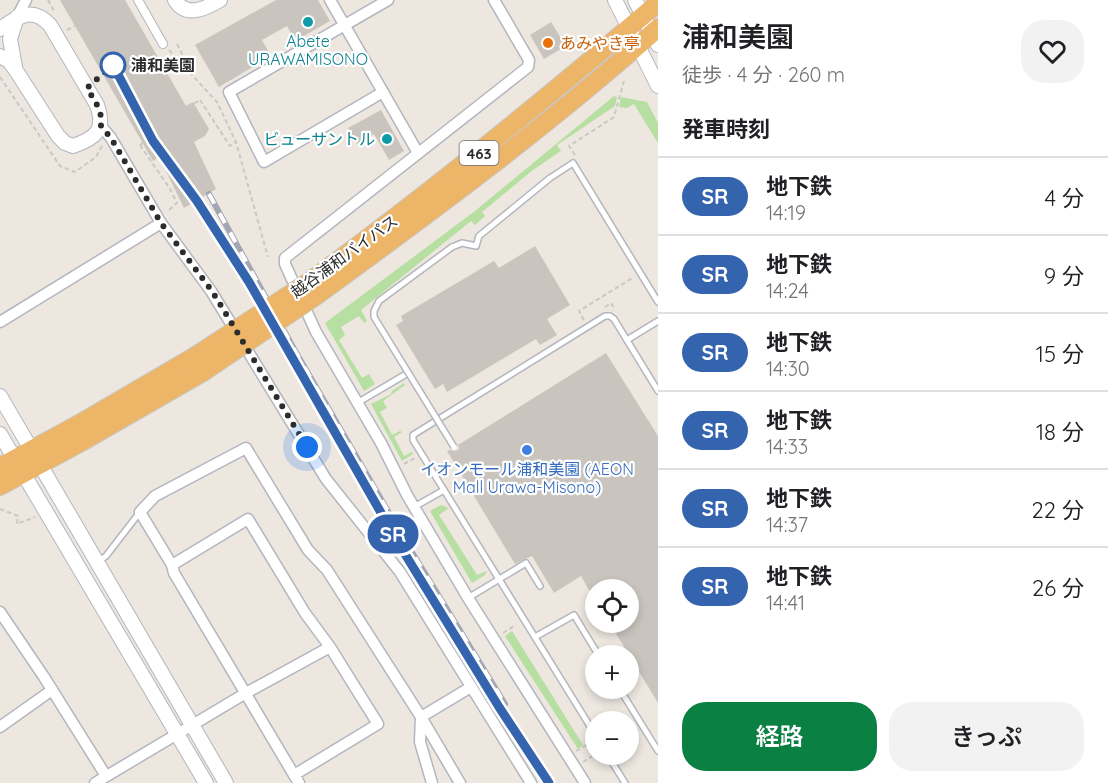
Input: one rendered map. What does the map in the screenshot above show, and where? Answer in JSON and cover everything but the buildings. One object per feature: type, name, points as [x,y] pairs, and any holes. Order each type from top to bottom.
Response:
[{"type":"highway","name":"越谷浦和バイパス","points":[[313,288],[628,28],[639,8],[658,3]]},
{"type":"highway","name":"越谷浦和バイパス","points":[[0,486],[13,466],[36,457],[199,365],[313,288],[411,227],[547,121],[638,45],[656,35]]},
{"type":"street","points":[[15,69],[10,39],[17,17],[26,0]]},
{"type":"street","points":[[138,0],[163,44]]},
{"type":"street","points":[[175,0],[183,9],[190,11],[204,9],[219,0]]},
{"type":"street","points":[[330,0],[418,153]]},
{"type":"street","points":[[383,92],[264,162],[229,92],[388,0]]},
{"type":"street","points":[[494,0],[529,60],[528,67],[285,258],[285,264],[316,332],[414,507],[468,598],[585,783]]},
{"type":"street","points":[[615,0],[658,86]]},
{"type":"street","points":[[639,8],[656,35]]},
{"type":"street","points":[[0,29],[17,17],[27,14],[36,14],[44,18],[97,105],[101,116],[101,126],[96,135],[73,146],[65,143],[58,136],[15,69],[9,61],[0,56]]},
{"type":"street","points":[[101,126],[111,138],[161,223],[212,291],[326,479],[400,572],[531,783]]},
{"type":"street","points":[[0,322],[161,223]]},
{"type":"street","points":[[0,396],[226,783]]},
{"type":"street","points":[[0,434],[13,466],[206,783]]},
{"type":"street","points":[[171,565],[248,519],[305,613],[330,647],[378,724],[296,779],[140,512],[155,496],[246,448],[308,550],[327,570],[421,717],[460,783]]},
{"type":"street","points":[[0,612],[106,776]]},
{"type":"street","points":[[95,783],[246,693],[330,647]]},
{"type":"street","points":[[421,717],[471,687]]},
{"type":"street","points":[[0,727],[52,690]]},
{"type":"street","points":[[421,717],[420,742],[432,783]]},
{"type":"lane","points":[[454,447],[374,317],[379,301],[452,247],[462,243],[476,246],[479,236],[550,178],[573,163],[658,302]]},
{"type":"lane","points":[[585,723],[413,440],[416,432],[605,316],[614,319],[658,391]]},
{"type":"lane","points":[[627,340],[658,321]]},
{"type":"lane","points":[[357,403],[408,373]]},
{"type":"lane","points":[[414,507],[444,490]]},
{"type":"lane","points":[[97,563],[106,556],[140,512]]},
{"type":"lane","points":[[468,598],[525,563],[540,586]]},
{"type":"lane","points":[[535,637],[574,615],[592,645]]},
{"type":"lane","points":[[626,699],[658,751]]},
{"type":"lane","points":[[614,765],[625,783]]},
{"type":"path","points":[[48,0],[57,16]]},
{"type":"path","points":[[61,24],[65,32],[75,26]]},
{"type":"path","points":[[163,44],[217,102],[236,142],[268,257]]},
{"type":"path","points":[[177,44],[194,77]]},
{"type":"path","points":[[574,155],[569,146],[614,117],[624,81]]},
{"type":"path","points":[[165,208],[167,211],[177,203],[140,146],[147,140],[144,132],[200,100],[230,146],[236,142]]},
{"type":"path","points":[[161,116],[163,121]]},
{"type":"path","points":[[584,320],[579,311],[640,273]]},
{"type":"path","points":[[0,509],[18,516],[17,524],[35,517]]},
{"type":"path","points":[[501,635],[524,620]]},
{"type":"path","points":[[576,751],[585,744]]},
{"type":"green space","points":[[614,96],[617,97],[615,106],[557,145],[561,151],[533,170],[482,212],[485,216],[475,225],[471,221],[361,310],[367,321],[364,323],[359,316],[341,327],[345,335],[339,340],[362,378],[369,374],[375,384],[364,391],[325,323],[475,211]]},
{"type":"green space","points":[[621,97],[647,102],[658,123],[658,143],[634,104],[627,108],[619,107]]},
{"type":"green space","points":[[404,383],[405,385],[383,401],[387,408],[380,412],[392,435],[402,432],[394,437],[404,456],[412,452],[413,454],[402,461],[371,404],[391,394]]},
{"type":"green space","points":[[441,505],[449,508],[439,515],[477,575],[487,571],[485,575],[472,583],[430,511]]},
{"type":"green space","points":[[512,631],[583,745],[578,749],[505,636]]},
{"type":"railway","points":[[209,194],[294,349],[407,544],[505,704]]},
{"type":"railway","points":[[197,201],[245,275]]},
{"type":"metro line","name":"SR","points":[[113,65],[153,141],[197,201],[249,282],[400,546],[499,707],[549,783]]},
{"type":"place","name":"Abete URAWAMISONO","points":[[308,22]]},
{"type":"place","name":"あみやき亭","points":[[548,43]]},
{"type":"place","name":"浦和美園","points":[[113,65]]},
{"type":"place","name":"ビューサントル","points":[[387,139]]},
{"type":"place","name":"イオンモール浦和美園 (AEON Mall Urawa-Misono)","points":[[527,450]]},
{"type":"route","points":[[113,65],[87,88],[97,105],[101,116],[101,126],[111,138],[161,223],[212,291],[307,447]]}]
